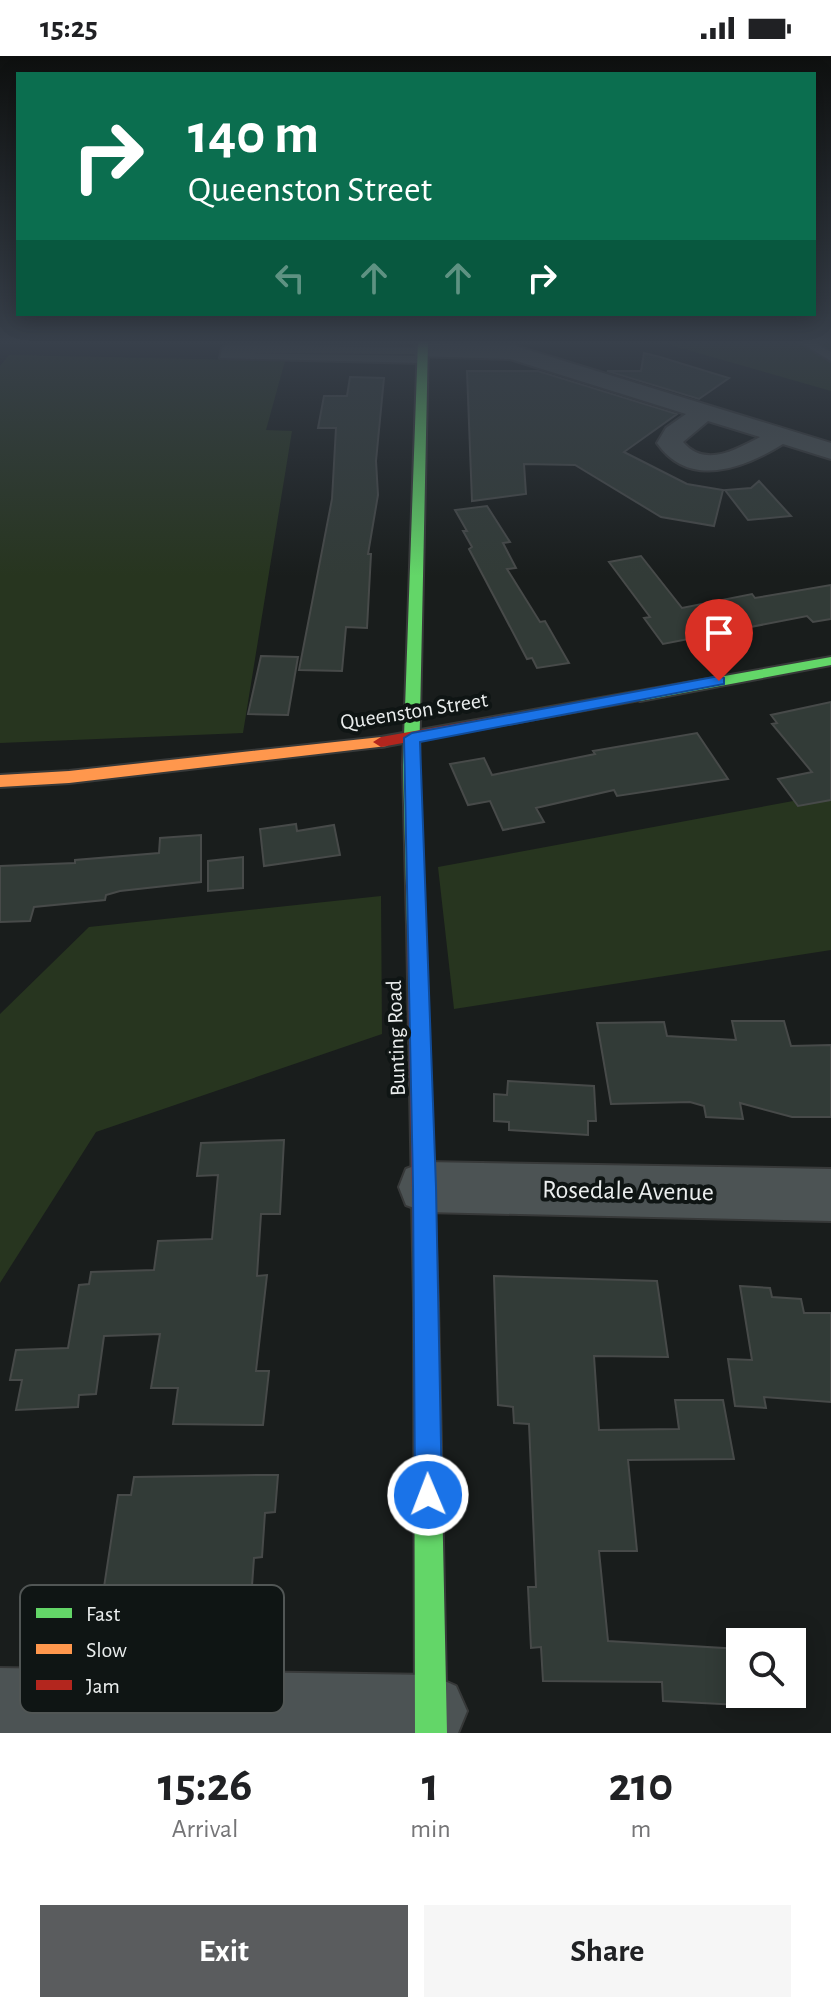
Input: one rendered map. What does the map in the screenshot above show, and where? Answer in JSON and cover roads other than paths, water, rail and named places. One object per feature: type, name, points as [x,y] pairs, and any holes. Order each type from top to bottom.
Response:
[{"type":"main road","name":"Bunting Road","points":[[421,419],[412,738],[425,1187],[431,1722]]},
{"type":"main road","name":"Queenston Street","points":[[0,781],[69,777],[412,738],[831,661]]},
{"type":"street","points":[[695,419],[675,433],[670,443],[675,451],[700,461],[738,461],[781,435]]},
{"type":"street","points":[[729,419],[831,451]]},
{"type":"street","name":"Rosedale Avenue","points":[[425,1187],[831,1195]]},
{"type":"street","points":[[0,1704],[20,1705]]},
{"type":"street","points":[[216,1713],[431,1722]]}]
